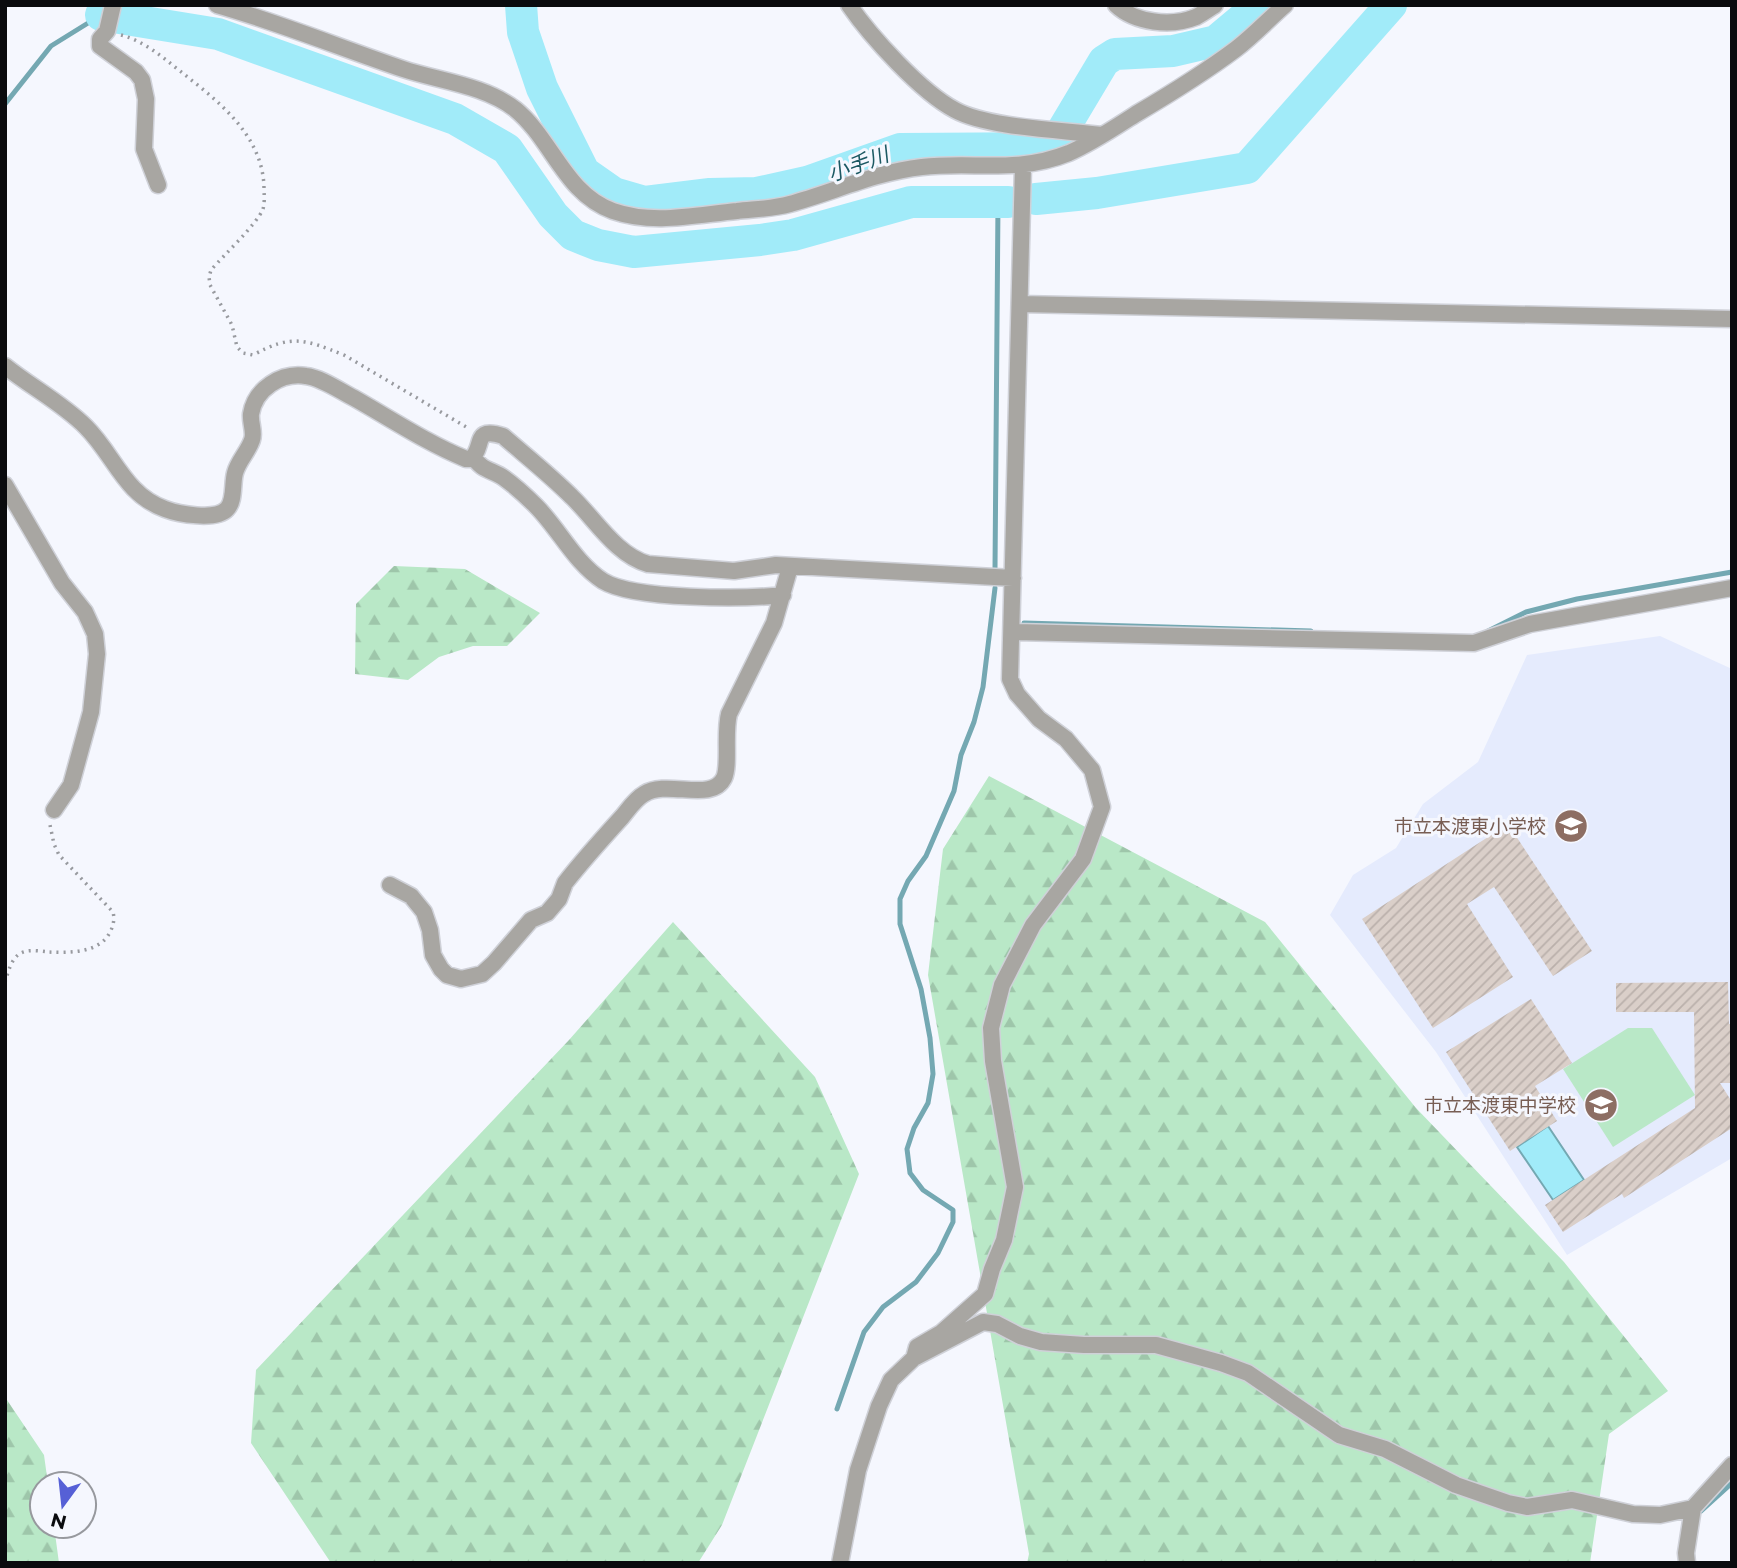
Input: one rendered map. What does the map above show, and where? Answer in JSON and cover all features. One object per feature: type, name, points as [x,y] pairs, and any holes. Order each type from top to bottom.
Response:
[{"type":"street","points":[[113,5],[107,28],[100,39],[101,48],[128,65],[142,80],[146,99],[144,149],[158,185]]},
{"type":"street","points":[[217,5],[406,70],[494,96],[515,110],[531,127],[572,182],[589,197],[610,210],[659,220],[786,205],[889,173],[922,167],[1023,166],[1046,162],[1072,152],[1192,80],[1236,49],[1284,5]]},
{"type":"street","points":[[849,5],[864,27],[893,58],[932,94],[955,110],[984,120],[1102,135]]},
{"type":"street","points":[[1116,5],[1133,17],[1169,22],[1194,18],[1215,5]]},
{"type":"street","points":[[914,1358],[917,1347],[941,1333],[985,1294],[1004,1240],[1015,1186],[993,1061],[992,1028],[1002,985],[1033,925],[1083,859],[1102,807],[1092,770],[1066,739],[1039,719],[1017,694],[1010,679],[1023,166]]},
{"type":"street","points":[[1020,304],[1732,319]]},
{"type":"street","points":[[5,366],[85,425],[136,493],[150,503],[182,514],[221,513],[227,510],[235,472],[252,440],[251,411],[256,397],[273,382],[290,376],[307,376],[339,390],[458,456],[466,459],[474,457]]},
{"type":"street","points":[[783,595],[751,597],[642,593],[618,588],[585,565],[537,507],[503,478],[478,465],[474,457],[479,439],[482,435],[496,433],[503,436],[571,496],[625,553],[636,561],[734,571],[776,565],[1013,578]]},
{"type":"street","points":[[5,485],[62,583],[85,612],[95,634],[97,654],[91,712],[71,785],[54,810]]},
{"type":"street","points":[[390,885],[411,896],[424,912],[433,955],[447,975],[461,979],[482,974],[531,920],[547,913],[559,899],[565,883],[643,794],[670,787],[709,790],[718,786],[727,767],[726,728],[729,714],[774,622],[790,567]]},
{"type":"street","points":[[1012,632],[1474,643],[1530,624],[1732,588]]},
{"type":"street","points":[[840,1563],[858,1471],[879,1406],[891,1380],[914,1358],[983,1322],[998,1324],[1020,1336],[1041,1342],[1156,1345],[1221,1363],[1248,1373],[1339,1435],[1385,1449],[1456,1485],[1508,1503],[1527,1507],[1572,1500],[1633,1514],[1660,1515],[1693,1508]]},
{"type":"street","points":[[1687,1563],[1693,1508],[1732,1465]]},
{"type":"path","points":[[107,28],[146,44],[212,96],[242,128],[261,160],[264,170],[262,211],[211,270],[209,277],[232,325],[240,351],[253,355],[284,340],[324,347],[344,355],[429,407],[482,435]]},
{"type":"path","points":[[5,982],[9,968],[20,953],[81,951],[92,948],[101,944],[113,926],[113,912],[59,855],[50,830],[49,820],[54,810]]},
{"type":"shaded area","name":"市立本渡東小学校","points":[[1660,636],[1732,669],[1732,1158],[1567,1255],[1436,1052],[1330,915],[1353,875],[1396,848],[1423,804],[1478,762],[1527,655]]},
{"type":"green space","points":[[394,566],[465,569],[540,613],[507,646],[473,646],[439,657],[408,680],[355,674],[356,604]]},
{"type":"green space","points":[[989,776],[1265,922],[1416,1108],[1564,1262],[1668,1391],[1609,1434],[1590,1563],[1027,1563],[1029,1554],[928,975],[943,849]]},
{"type":"green space","points":[[673,922],[815,1077],[859,1174],[722,1525],[698,1563],[331,1563],[251,1443],[256,1370],[569,1040]]},
{"type":"green space","points":[[1628,1028],[1652,1028],[1695,1095],[1613,1147],[1563,1069]]},
{"type":"green space","points":[[5,1397],[44,1455],[46,1470],[28,1470],[28,1540],[56,1540],[59,1563],[5,1563]]},
{"type":"water","points":[[1548,1126],[1584,1180],[1553,1200],[1517,1147]]},
{"type":"building","points":[[1508,824],[1592,951],[1553,976],[1494,887],[1467,904],[1513,977],[1433,1028],[1362,919]]},
{"type":"building","points":[[1728,982],[1729,1024],[1732,1024],[1732,1083],[1720,1083],[1732,1102],[1732,1128],[1624,1198],[1622,1194],[1563,1232],[1545,1205],[1695,1108],[1694,1012],[1616,1012],[1616,983]]},
{"type":"building","points":[[1531,999],[1572,1063],[1535,1086],[1557,1121],[1510,1151],[1446,1052]]},
{"type":"waterway","name":"小手川","points":[[521,5],[523,32],[542,88],[584,172],[614,193],[645,202],[710,194],[757,193],[807,182],[900,149],[1039,148],[1058,138],[1104,61],[1115,54],[1173,51],[1216,41],[1259,5]]},
{"type":"waterway","points":[[1036,199],[1097,193],[1247,168],[1391,5]]},
{"type":"waterway","points":[[5,104],[51,46],[101,15],[106,9]]},
{"type":"waterway","points":[[101,15],[218,34],[455,119],[507,149],[553,215],[573,235],[598,245],[634,252],[760,240],[793,235],[911,202],[1008,202]]},
{"type":"waterway","points":[[995,569],[998,203]]},
{"type":"waterway","points":[[1488,631],[1526,612],[1577,599],[1732,572]]},
{"type":"waterway","points":[[837,1409],[864,1332],[883,1307],[916,1282],[938,1253],[953,1222],[953,1210],[923,1190],[910,1173],[907,1149],[914,1128],[928,1103],[933,1074],[921,989],[900,924],[900,899],[908,881],[926,856],[954,791],[961,755],[974,722],[983,687],[995,588]]},
{"type":"waterway","points":[[1024,623],[1311,631]]},
{"type":"waterway","points":[[1700,1512],[1732,1483]]},
{"type":"place","name":"市立本渡東小学校","points":[[1571,826]]},
{"type":"place","name":"市立本渡東中学校","points":[[1601,1105]]}]
